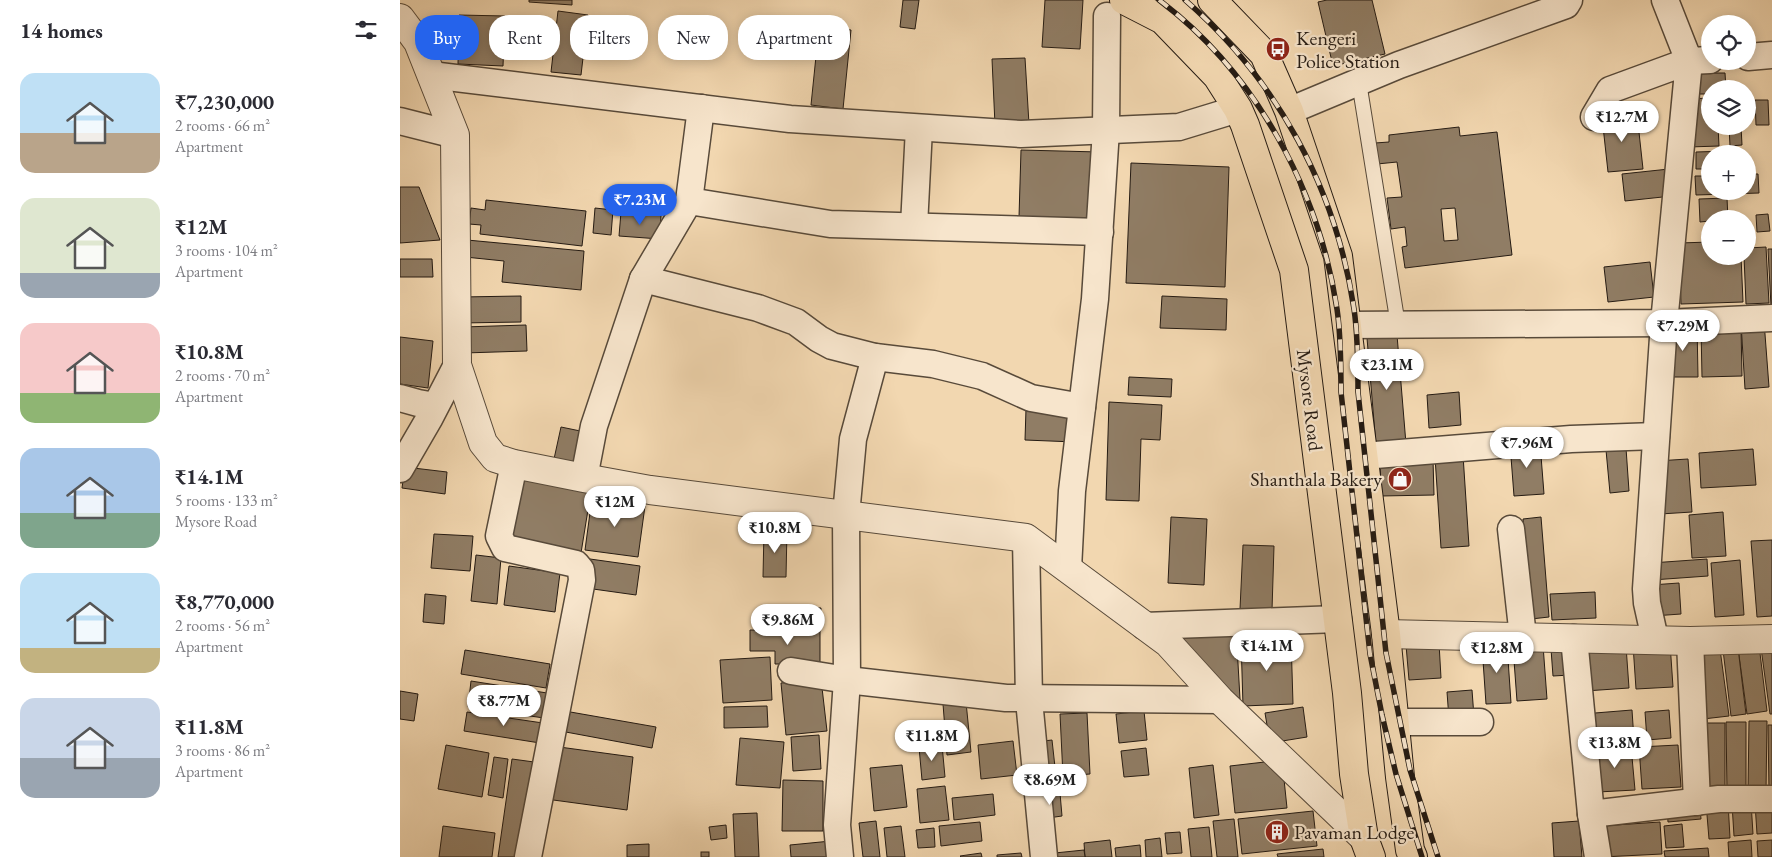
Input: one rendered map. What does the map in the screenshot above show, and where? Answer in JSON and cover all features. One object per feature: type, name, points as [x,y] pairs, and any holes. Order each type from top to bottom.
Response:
[{"type":"highway","points":[[1212,0],[1264,54],[1289,111],[1338,256],[1386,634],[1400,776],[1410,850],[1413,857]]},
{"type":"highway","name":"Mysore Road","points":[[1116,8],[1163,20],[1217,76],[1238,109],[1245,125],[1294,270],[1347,693],[1354,774],[1367,848]]},
{"type":"street","points":[[1289,111],[1399,64],[1541,15],[1566,5],[1569,0]]},
{"type":"street","points":[[1655,639],[1646,589],[1664,323],[1699,60],[1665,0]]},
{"type":"street","points":[[1068,569],[1072,491],[1095,299],[1116,8]]},
{"type":"street","points":[[400,18],[418,42],[455,135],[457,365],[483,443],[495,458],[514,464],[650,490],[1026,538],[1168,643],[1220,700],[1367,848]]},
{"type":"street","points":[[1756,56],[1772,55]]},
{"type":"street","points":[[1594,117],[1610,90],[1699,60]]},
{"type":"street","points":[[432,75],[790,120],[1021,134],[1180,127],[1238,109]]},
{"type":"street","points":[[584,478],[594,426],[643,278],[689,200],[701,108]]},
{"type":"street","points":[[400,121],[455,135]]},
{"type":"street","points":[[914,226],[919,128]]},
{"type":"street","points":[[689,200],[830,224],[1100,232]]},
{"type":"street","points":[[643,278],[758,308],[796,322],[832,346],[875,357],[933,364],[982,376],[1031,398],[1082,407]]},
{"type":"street","points":[[1347,325],[1664,323],[1772,318]]},
{"type":"street","points":[[840,857],[837,825],[847,680],[846,515],[853,439],[875,357]]},
{"type":"street","points":[[400,469],[457,365]]},
{"type":"street","points":[[400,398],[436,406]]},
{"type":"street","points":[[1363,456],[1571,439],[1656,436]]},
{"type":"street","points":[[514,464],[500,536],[506,548],[576,564],[581,570],[582,580],[528,857]]},
{"type":"street","points":[[1510,529],[1523,637]]},
{"type":"street","points":[[1026,538],[1030,700],[1044,857]]},
{"type":"street","points":[[1144,626],[1338,619]]},
{"type":"street","points":[[1386,634],[1690,641],[1772,639]]},
{"type":"street","points":[[1574,638],[1591,814],[1598,857]]},
{"type":"street","points":[[1690,641],[1697,802]]},
{"type":"street","points":[[791,671],[847,680],[1030,700],[1220,700]]},
{"type":"street","points":[[1395,722],[1480,722]]},
{"type":"street","points":[[1591,814],[1719,799],[1772,799]]},
{"type":"lane","points":[[1359,82],[1398,325]]},
{"type":"building","points":[[529,0],[572,0],[572,5],[529,2]]},
{"type":"building","points":[[903,0],[919,0],[915,29],[900,27]]},
{"type":"building","points":[[1045,0],[1083,0],[1080,49],[1042,47]]},
{"type":"building","points":[[1327,0],[1372,0],[1385,54],[1333,66],[1318,2]]},
{"type":"building","points":[[558,11],[588,15],[570,15],[570,60],[583,60],[581,75],[551,72],[552,60],[560,60],[560,15],[558,15]]},
{"type":"building","points":[[479,15],[489,16],[489,60],[503,60],[503,66],[458,64],[458,60],[479,60]]},
{"type":"building","points":[[1025,58],[1029,124],[995,125],[992,59]]},
{"type":"building","points":[[816,60],[848,60],[843,109],[811,105]]},
{"type":"building","points":[[1697,73],[1725,73],[1725,80],[1701,80],[1701,94],[1698,94]]},
{"type":"building","points":[[1701,98],[1701,135],[1718,135],[1719,145],[1689,147],[1687,99]]},
{"type":"building","points":[[1756,100],[1768,100],[1769,125],[1756,125]]},
{"type":"building","points":[[1637,114],[1643,169],[1608,172],[1602,117]]},
{"type":"building","points":[[1459,127],[1460,136],[1497,132],[1512,255],[1405,268],[1402,247],[1407,246],[1405,227],[1391,229],[1387,198],[1402,197],[1397,162],[1377,164],[1375,143],[1389,142],[1389,135]],"holes":[[[1455,208],[1458,240],[1444,241],[1441,209]]]},
{"type":"building","points":[[1729,135],[1741,135],[1742,145],[1730,145]]},
{"type":"building","points":[[1021,150],[1099,152],[1097,219],[1019,217]]},
{"type":"building","points":[[1696,152],[1701,152],[1701,169],[1696,169]]},
{"type":"building","points":[[1131,163],[1229,167],[1225,287],[1126,283]]},
{"type":"building","points":[[1669,169],[1672,196],[1625,201],[1622,174]]},
{"type":"building","points":[[1756,174],[1758,174],[1759,193],[1756,193]]},
{"type":"building","points":[[1695,176],[1701,176],[1701,195],[1696,195]]},
{"type":"building","points":[[400,187],[419,187],[440,240],[400,243]]},
{"type":"building","points":[[1699,199],[1727,200],[1728,210],[1701,210],[1700,222]]},
{"type":"building","points":[[486,200],[586,211],[582,246],[480,234],[481,225],[469,224],[471,208],[485,210]]},
{"type":"building","points":[[595,208],[613,210],[611,235],[593,233]]},
{"type":"building","points":[[621,212],[661,215],[660,239],[619,236]]},
{"type":"building","points":[[1768,214],[1770,231],[1757,232],[1756,215]]},
{"type":"building","points":[[467,240],[584,251],[581,290],[502,282],[504,261],[465,257]]},
{"type":"building","points":[[1701,242],[1701,265],[1741,265],[1743,302],[1681,304],[1679,243]]},
{"type":"building","points":[[1766,247],[1769,303],[1746,304],[1744,265],[1756,265],[1756,248]]},
{"type":"building","points":[[1768,249],[1772,249],[1772,306],[1771,306]]},
{"type":"building","points":[[400,259],[432,259],[433,277],[400,277]]},
{"type":"building","points":[[1650,262],[1654,297],[1608,302],[1604,267]]},
{"type":"building","points":[[521,296],[521,322],[461,323],[461,297]]},
{"type":"building","points":[[1162,296],[1227,299],[1226,330],[1160,328]]},
{"type":"building","points":[[1764,321],[1769,387],[1745,389],[1741,323]]},
{"type":"building","points":[[1672,324],[1697,324],[1698,377],[1665,377]]},
{"type":"building","points":[[526,325],[527,351],[464,353],[463,327]]},
{"type":"building","points":[[1741,327],[1742,376],[1702,377],[1701,328]]},
{"type":"building","points":[[1397,335],[1406,444],[1376,446],[1367,338]]},
{"type":"building","points":[[400,337],[433,341],[428,388],[400,384]]},
{"type":"building","points":[[1129,377],[1172,379],[1171,397],[1128,395]]},
{"type":"building","points":[[1459,392],[1461,425],[1429,428],[1427,395]]},
{"type":"building","points":[[1109,402],[1162,405],[1160,440],[1141,439],[1139,501],[1106,500]]},
{"type":"building","points":[[1026,409],[1076,411],[1075,442],[1025,440]]},
{"type":"building","points":[[561,427],[590,433],[583,466],[554,459]]},
{"type":"building","points":[[1540,443],[1544,494],[1514,496],[1510,444]]},
{"type":"building","points":[[1626,448],[1629,491],[1610,493],[1606,450]]},
{"type":"building","points":[[1753,449],[1756,485],[1701,488],[1699,453]]},
{"type":"building","points":[[1463,455],[1469,546],[1441,548],[1435,457]]},
{"type":"building","points":[[1688,459],[1692,512],[1660,514],[1656,461]]},
{"type":"building","points":[[1433,460],[1434,495],[1381,496],[1380,462]]},
{"type":"building","points":[[405,467],[447,472],[445,494],[402,488]]},
{"type":"building","points":[[521,473],[592,485],[581,553],[510,541]]},
{"type":"building","points":[[592,498],[645,506],[638,557],[585,550]]},
{"type":"building","points":[[1723,512],[1726,556],[1692,558],[1689,515]]},
{"type":"building","points":[[1171,517],[1207,519],[1204,585],[1168,583]]},
{"type":"building","points":[[1541,517],[1549,617],[1531,619],[1523,519]]},
{"type":"building","points":[[764,530],[787,530],[786,577],[763,577]]},
{"type":"building","points":[[434,534],[473,536],[470,571],[431,568]]},
{"type":"building","points":[[1772,540],[1772,616],[1757,617],[1751,541]]},
{"type":"building","points":[[1243,545],[1274,546],[1272,610],[1240,609]]},
{"type":"building","points":[[476,555],[501,558],[497,604],[471,601]]},
{"type":"building","points":[[590,559],[640,566],[636,595],[586,588]]},
{"type":"building","points":[[1707,559],[1708,576],[1652,580],[1651,563]]},
{"type":"building","points":[[1740,560],[1744,615],[1715,617],[1711,563]]},
{"type":"building","points":[[509,566],[560,573],[555,612],[504,605]]},
{"type":"building","points":[[1679,583],[1681,614],[1653,616],[1651,585]]},
{"type":"building","points":[[1595,592],[1596,618],[1552,620],[1550,594]]},
{"type":"building","points":[[425,594],[446,596],[444,624],[423,622]]},
{"type":"building","points":[[770,606],[821,608],[820,624],[769,621]]},
{"type":"building","points":[[1236,628],[1240,699],[1176,650],[1177,633]]},
{"type":"building","points":[[750,630],[820,631],[820,664],[775,664],[775,651],[750,651]]},
{"type":"building","points":[[1291,638],[1293,704],[1243,706],[1241,639]]},
{"type":"building","points":[[1439,643],[1441,678],[1409,680],[1406,645]]},
{"type":"building","points":[[1670,643],[1673,687],[1636,689],[1633,645]]},
{"type":"building","points":[[1507,644],[1511,703],[1486,704],[1482,646]]},
{"type":"building","points":[[1543,645],[1547,699],[1517,701],[1513,647]]},
{"type":"building","points":[[1759,645],[1767,711],[1747,714],[1738,648]]},
{"type":"building","points":[[1626,646],[1629,688],[1585,691],[1583,649]]},
{"type":"building","points":[[1772,647],[1772,714],[1770,714],[1761,648]]},
{"type":"building","points":[[1567,648],[1570,675],[1553,676],[1551,649]]},
{"type":"building","points":[[1738,648],[1746,714],[1731,716],[1723,650]]},
{"type":"building","points":[[1720,649],[1729,716],[1703,719],[1694,653]]},
{"type":"building","points":[[465,650],[550,664],[546,688],[461,674]]},
{"type":"building","points":[[770,657],[772,700],[723,703],[720,660]]},
{"type":"building","points":[[821,679],[827,731],[786,735],[781,683]]},
{"type":"building","points":[[471,681],[547,693],[544,718],[468,707]]},
{"type":"building","points":[[1472,690],[1474,717],[1449,719],[1447,692]]},
{"type":"building","points":[[400,691],[418,694],[414,721],[400,719]]},
{"type":"building","points":[[966,702],[971,752],[947,755],[943,704]]},
{"type":"building","points":[[767,706],[768,727],[724,728],[724,707]]},
{"type":"building","points":[[1303,707],[1307,737],[1270,743],[1265,713]]},
{"type":"building","points":[[559,710],[656,727],[652,748],[555,730]]},
{"type":"building","points":[[1632,710],[1634,740],[1597,742],[1595,713]]},
{"type":"building","points":[[1669,710],[1671,738],[1647,740],[1645,712]]},
{"type":"building","points":[[1144,711],[1147,740],[1119,743],[1116,714]]},
{"type":"building","points":[[467,712],[543,723],[540,743],[464,731]]},
{"type":"building","points":[[1087,713],[1090,774],[1063,776],[1060,714]]},
{"type":"building","points":[[1749,721],[1767,721],[1766,792],[1748,792]]},
{"type":"building","points":[[1726,722],[1746,722],[1746,791],[1727,791]]},
{"type":"building","points":[[1700,723],[1725,723],[1725,790],[1699,790]]},
{"type":"building","points":[[1768,725],[1772,725],[1772,791],[1769,791]]},
{"type":"building","points":[[819,735],[821,769],[793,771],[791,737]]},
{"type":"building","points":[[740,738],[784,742],[780,788],[736,785]]},
{"type":"building","points":[[1052,740],[1055,767],[1038,769],[1035,742]]},
{"type":"building","points":[[1013,741],[1017,775],[981,779],[978,745]]},
{"type":"building","points":[[446,745],[489,753],[482,797],[438,789]]},
{"type":"building","points":[[942,745],[945,777],[922,780],[919,747]]},
{"type":"building","points":[[1678,745],[1681,787],[1642,789],[1639,747]]},
{"type":"building","points":[[552,746],[633,757],[627,810],[546,799]]},
{"type":"building","points":[[1631,746],[1635,790],[1598,792],[1595,748]]},
{"type":"building","points":[[1146,748],[1149,775],[1124,777],[1121,751]]},
{"type":"building","points":[[494,757],[508,759],[503,798],[488,795]]},
{"type":"building","points":[[512,759],[534,762],[520,857],[498,857]]},
{"type":"building","points":[[1282,760],[1287,808],[1235,813],[1230,766]]},
{"type":"building","points":[[902,765],[907,807],[874,811],[870,768]]},
{"type":"building","points":[[1213,765],[1219,815],[1194,818],[1189,768]]},
{"type":"building","points":[[783,780],[823,781],[823,831],[782,831]]},
{"type":"building","points":[[945,786],[949,820],[920,823],[917,789]]},
{"type":"building","points":[[1060,793],[1062,816],[1041,819],[1039,795]]},
{"type":"building","points":[[993,794],[995,815],[954,820],[952,798]]},
{"type":"building","points":[[1728,802],[1730,838],[1709,839],[1706,803]]},
{"type":"building","points":[[1751,802],[1753,834],[1734,836],[1732,804]]},
{"type":"building","points":[[1772,802],[1772,833],[1757,834],[1755,803]]},
{"type":"building","points":[[1700,807],[1701,819],[1668,822],[1667,809]]},
{"type":"building","name":"Pavaman Lodge","points":[[1313,811],[1317,846],[1242,854],[1238,819]]},
{"type":"building","points":[[757,813],[759,857],[735,857],[733,814]]},
{"type":"building","points":[[1234,819],[1238,857],[1217,857],[1213,821]]},
{"type":"building","points":[[876,821],[880,857],[863,857],[859,823]]},
{"type":"building","points":[[1579,821],[1582,857],[1554,857],[1552,823]]},
{"type":"building","points":[[980,822],[982,841],[941,846],[939,826]]},
{"type":"building","points":[[1660,822],[1662,854],[1602,857],[1600,826]]},
{"type":"building","points":[[1682,824],[1684,847],[1666,848],[1664,826]]},
{"type":"building","points":[[726,825],[727,838],[711,840],[709,827]]},
{"type":"building","points":[[443,826],[495,833],[492,857],[439,857]]},
{"type":"building","points":[[901,826],[905,857],[887,857],[884,828]]},
{"type":"building","points":[[1209,827],[1212,857],[1191,857],[1188,829]]},
{"type":"building","points":[[934,828],[935,847],[918,848],[916,830]]},
{"type":"building","points":[[1180,832],[1182,853],[1167,854],[1165,833]]},
{"type":"building","points":[[1160,838],[1162,857],[1146,857],[1145,840]]},
{"type":"building","points":[[1110,840],[1112,857],[1085,857],[1084,843]]},
{"type":"building","points":[[1751,840],[1752,857],[1729,857],[1728,842]]},
{"type":"building","points":[[1772,840],[1772,857],[1758,857],[1757,841]]},
{"type":"building","points":[[831,841],[833,857],[791,857],[790,845]]},
{"type":"building","points":[[649,844],[649,857],[627,857],[627,845]]},
{"type":"building","points":[[1140,845],[1141,857],[1116,857],[1115,848]]},
{"type":"building","points":[[1708,848],[1709,857],[1665,857],[1664,851]]},
{"type":"building","points":[[1323,849],[1324,857],[1278,857],[1277,854]]},
{"type":"building","points":[[1084,850],[1085,857],[1045,857],[1045,854]]},
{"type":"building","points":[[701,852],[709,852],[709,857],[701,857]]},
{"type":"building","points":[[981,853],[982,857],[960,856]]},
{"type":"building","points":[[1021,853],[1022,857],[997,857],[997,855]]},
{"type":"railway","points":[[1159,0],[1194,29],[1225,62],[1253,98],[1278,137],[1298,178],[1315,221],[1328,265],[1337,309],[1341,392],[1370,654],[1396,774],[1422,857]]},
{"type":"railway","points":[[1185,0],[1218,31],[1248,65],[1274,101],[1297,139],[1317,179],[1333,221],[1345,264],[1354,309],[1358,392],[1386,653],[1410,770],[1438,857]]},
{"type":"place","name":"Kengeri Police Station","points":[[1278,49]]},
{"type":"place","name":"Shanthala Bakery","points":[[1400,479]]},
{"type":"place","name":"Pavaman Lodge","points":[[1277,832]]}]
